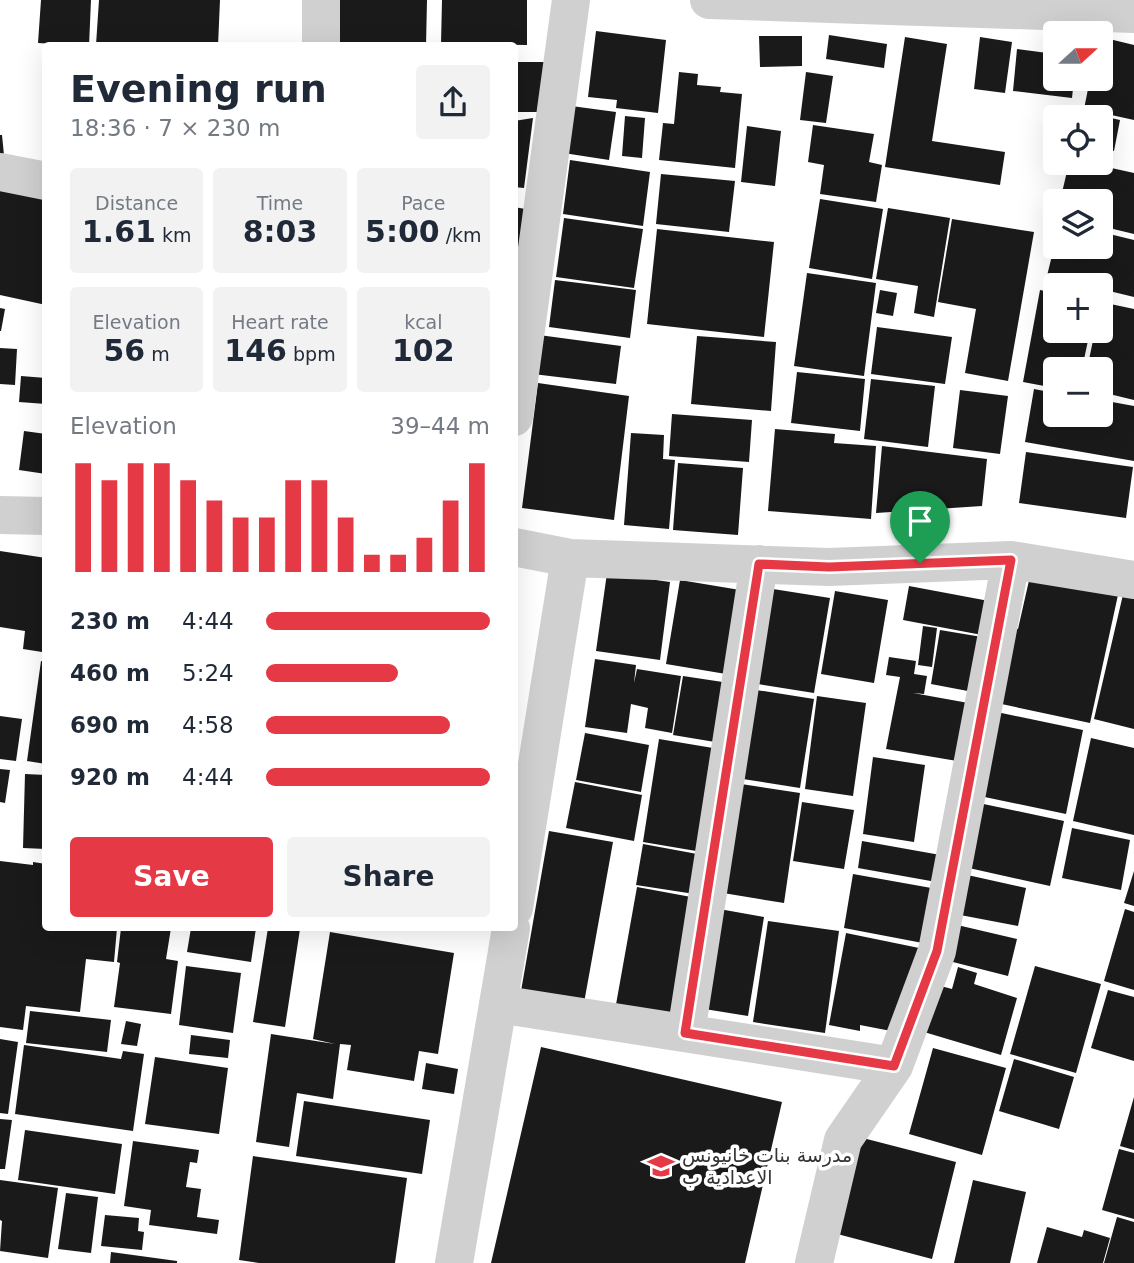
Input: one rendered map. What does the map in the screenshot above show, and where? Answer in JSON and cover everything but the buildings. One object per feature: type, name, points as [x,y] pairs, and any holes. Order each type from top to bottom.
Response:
[{"type":"street","points":[[321,0],[321,42]]},
{"type":"street","points":[[518,388],[571,0]]},
{"type":"street","points":[[709,0],[1134,14]]},
{"type":"street","points":[[0,172],[42,180]]},
{"type":"street","points":[[0,515],[42,516]]},
{"type":"street","points":[[518,548],[570,558],[829,567],[1011,560],[1134,580]]},
{"type":"street","points":[[518,883],[570,558]]},
{"type":"street","points":[[814,1263],[843,1140],[894,1066],[937,951],[1011,560]]},
{"type":"street","points":[[685,1033],[759,564]]},
{"type":"street","points":[[454,1263],[511,931]]},
{"type":"street","points":[[499,1004],[894,1066]]},
{"type":"place","name":"مدرسة بنات خانيونس الاعدادية ب","points":[[661,1166]]},
{"type":"route","points":[[1011,560],[937,951],[894,1066],[685,1033],[759,564],[829,567],[920,563],[1011,560]]}]
